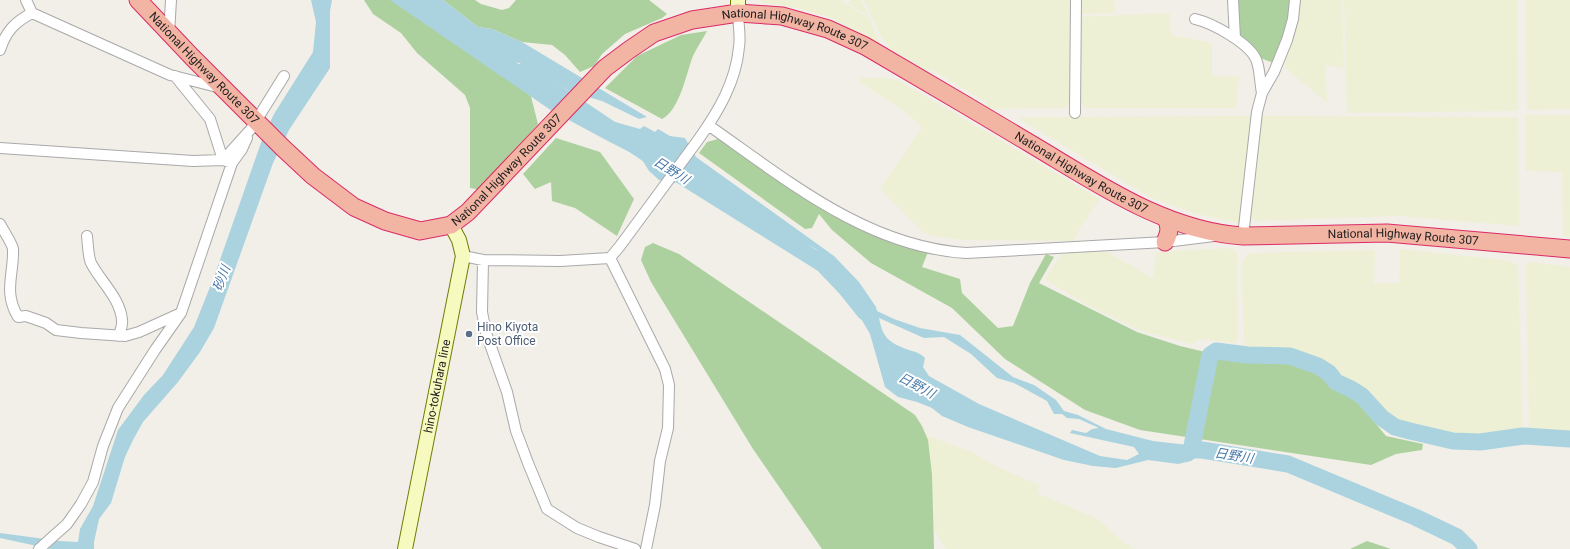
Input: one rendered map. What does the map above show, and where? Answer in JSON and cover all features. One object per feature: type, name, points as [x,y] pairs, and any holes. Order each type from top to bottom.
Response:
[{"type":"highway","name":"National Highway Route 307","points":[[138,0],[257,126],[313,176],[354,206],[385,220],[420,230],[451,225],[468,212],[493,188],[605,68],[629,50],[654,33],[738,6],[782,16],[828,29],[864,46],[1110,191],[1166,218],[1194,228],[1234,235],[1387,233],[1570,249]]},
{"type":"highway","points":[[1165,242],[1170,232],[1166,218]]},
{"type":"main road","name":"hino-tokuhara line","points":[[405,549],[463,256],[459,240],[451,225]]},
{"type":"street","points":[[26,0],[32,13],[175,76],[224,90]]},
{"type":"street","points":[[169,34],[171,0]]},
{"type":"street","points":[[1075,113],[1076,0]]},
{"type":"street","points":[[1233,0],[1234,38]]},
{"type":"street","points":[[708,125],[807,194],[860,225],[890,237],[947,252],[966,253],[1165,242],[1234,235],[1257,112],[1262,93],[1274,72],[1287,40],[1293,19],[1296,0]]},
{"type":"street","points":[[463,256],[483,260],[560,261],[610,258],[698,140],[727,93],[735,72],[740,46],[738,6]]},
{"type":"street","points":[[0,50],[4,38],[18,20],[32,13]]},
{"type":"street","points":[[1195,19],[1207,22],[1245,46],[1257,61],[1262,93]]},
{"type":"street","points":[[175,76],[210,119],[228,162]]},
{"type":"street","points":[[39,549],[67,524],[81,504],[92,482],[118,408],[155,350],[181,313],[228,162],[257,126],[265,104],[284,76]]},
{"type":"street","points":[[0,148],[228,162]]},
{"type":"street","points":[[0,224],[13,247],[9,285],[13,309],[18,317],[26,316],[46,323],[56,330],[125,336],[139,332],[181,313]]},
{"type":"street","points":[[86,236],[90,262],[100,278],[111,291],[119,308],[122,321],[119,336]]},
{"type":"street","points":[[610,258],[665,369],[669,385],[668,428],[660,460],[646,549]]},
{"type":"street","points":[[483,260],[482,312],[486,333],[507,392],[516,431],[547,509],[578,528],[635,549]]},
{"type":"green space","points":[[364,0],[398,0],[527,81],[538,124],[481,190],[470,188],[470,108],[465,95],[417,53],[401,33],[373,14]]},
{"type":"green space","points":[[443,0],[475,0],[481,4],[502,10],[509,8],[516,0],[649,0],[667,14],[662,18],[625,34],[602,54],[594,66],[580,72],[565,55],[552,45],[522,42],[492,29],[478,27]]},
{"type":"green space","points":[[760,0],[840,0],[870,19],[880,44],[831,18],[797,8],[762,3]]},
{"type":"green space","points":[[852,0],[861,0],[869,17],[848,3]]},
{"type":"green space","points":[[864,0],[1072,0],[1072,100],[1069,105],[1064,108],[986,109],[986,102],[930,69],[929,72],[890,49],[880,34]]},
{"type":"green space","points":[[1079,0],[1114,0],[1116,13],[1079,14]]},
{"type":"green space","points":[[1238,0],[1293,0],[1290,18],[1276,64],[1258,57],[1239,35]]},
{"type":"green space","points":[[1299,0],[1342,0],[1344,68],[1325,65],[1327,103],[1284,67],[1296,19]]},
{"type":"green space","points":[[1344,0],[1517,0],[1518,111],[1347,113]]},
{"type":"green space","points":[[1525,0],[1570,0],[1570,109],[1527,110]]},
{"type":"green space","points":[[1170,13],[1171,35],[1212,43],[1212,76],[1239,77],[1236,108],[1085,108],[1080,103],[1078,17]]},
{"type":"green space","points":[[707,31],[693,56],[678,100],[668,114],[662,119],[605,88],[637,56],[681,35]]},
{"type":"green space","points":[[861,78],[886,78],[900,81],[1100,199],[1080,228],[1074,241],[963,240],[932,236],[923,232],[880,189],[921,129],[920,125],[898,107],[859,82]]},
{"type":"green space","points":[[1526,115],[1570,115],[1570,237],[1563,237],[1562,172],[1526,171]]},
{"type":"green space","points":[[1251,116],[1240,223],[1197,214],[1151,198],[1021,120],[1022,117]]},
{"type":"green space","points":[[1262,116],[1518,117],[1519,226],[1397,216],[1256,221],[1250,218]]},
{"type":"green space","points":[[556,138],[600,152],[634,199],[617,236],[575,208],[552,201],[551,182],[535,189],[523,174]]},
{"type":"green space","points":[[718,139],[735,151],[876,236],[928,252],[922,267],[960,279],[962,293],[998,328],[1013,326],[1030,283],[1046,254],[1054,257],[1039,283],[1137,332],[1180,346],[1235,359],[1291,362],[1325,374],[1337,389],[1359,403],[1386,436],[1423,444],[1422,450],[1396,454],[1371,465],[1140,430],[1085,410],[1005,359],[952,308],[871,263],[832,230],[819,214],[812,228],[805,229],[699,153],[707,142]]},
{"type":"green space","points":[[653,243],[679,254],[915,415],[928,440],[932,474],[934,549],[822,549],[753,449],[651,282],[641,260],[645,247]]},
{"type":"green space","points":[[1232,248],[1237,254],[1238,337],[1235,343],[1200,339],[1192,344],[1141,331],[1082,302],[1044,279],[1063,253],[1105,251],[1153,278],[1156,252]]},
{"type":"green space","points":[[1400,249],[1511,261],[1518,266],[1523,430],[1478,436],[1446,435],[1399,422],[1386,415],[1371,397],[1319,362],[1294,351],[1252,354],[1245,353],[1241,267],[1246,256],[1251,253],[1375,250],[1374,283],[1399,283]]},
{"type":"green space","points":[[1531,262],[1570,267],[1570,435],[1529,429],[1526,266]]},
{"type":"green space","points":[[915,431],[972,452],[996,466],[1039,485],[1037,493],[1098,519],[1123,542],[1135,549],[946,549],[917,502]]},
{"type":"green space","points":[[1367,541],[1391,549],[1350,549]]},
{"type":"water","name":"砂川","points":[[311,0],[332,0],[330,11],[330,68],[289,130],[273,163],[214,328],[200,352],[178,382],[143,422],[133,440],[125,457],[111,503],[99,519],[94,549],[51,549],[0,538],[0,533],[78,542],[80,529],[93,506],[118,430],[144,395],[163,375],[194,327],[214,277],[263,137],[274,114],[313,52],[316,22]]},
{"type":"water","points":[[390,0],[443,0],[478,27],[492,29],[522,42],[647,117],[639,119],[602,101],[571,92],[529,66],[516,62],[565,100],[604,123],[615,122],[640,129],[644,126],[655,132],[658,129],[670,136],[685,138],[696,157],[834,256],[859,282],[876,307],[877,311],[920,328],[960,335],[1013,377],[1034,385],[1056,400],[1064,411],[1078,415],[1106,429],[1153,441],[1214,448],[1214,452],[1202,453],[1191,461],[1178,464],[1148,460],[1116,468],[1093,466],[1064,460],[968,427],[942,416],[932,408],[898,397],[885,387],[870,334],[860,317],[848,287],[828,263],[822,259],[816,249],[756,218],[697,183],[680,181],[671,184],[659,180],[649,171],[641,158],[552,111]],"holes":[[[615,129],[642,140],[653,153],[645,155],[609,132]],[[879,318],[924,338],[944,337],[971,354],[997,378],[1014,383],[1047,401],[1054,414],[1062,414],[1067,418],[1079,419],[1099,428],[1092,429],[1086,433],[1072,430],[1070,433],[1134,447],[1139,454],[1127,460],[1100,456],[979,404],[929,376],[923,367],[925,358],[920,354],[897,345],[888,339],[885,336]]]},
{"type":"waterway","name":"日野川","points":[[524,71],[658,161],[823,264],[845,287],[865,312]]},
{"type":"waterway","points":[[1191,451],[1210,355],[1216,351],[1248,355],[1290,356],[1318,366],[1329,373],[1336,382],[1362,396],[1382,418],[1395,427],[1410,431],[1453,441],[1480,442],[1523,436],[1570,439]]},
{"type":"waterway","name":"日野川","points":[[1192,450],[1202,450],[1288,464],[1415,517],[1457,537],[1469,549]]},
{"type":"place","name":"Hino Kiyota Post Office","points":[[469,334]]}]
